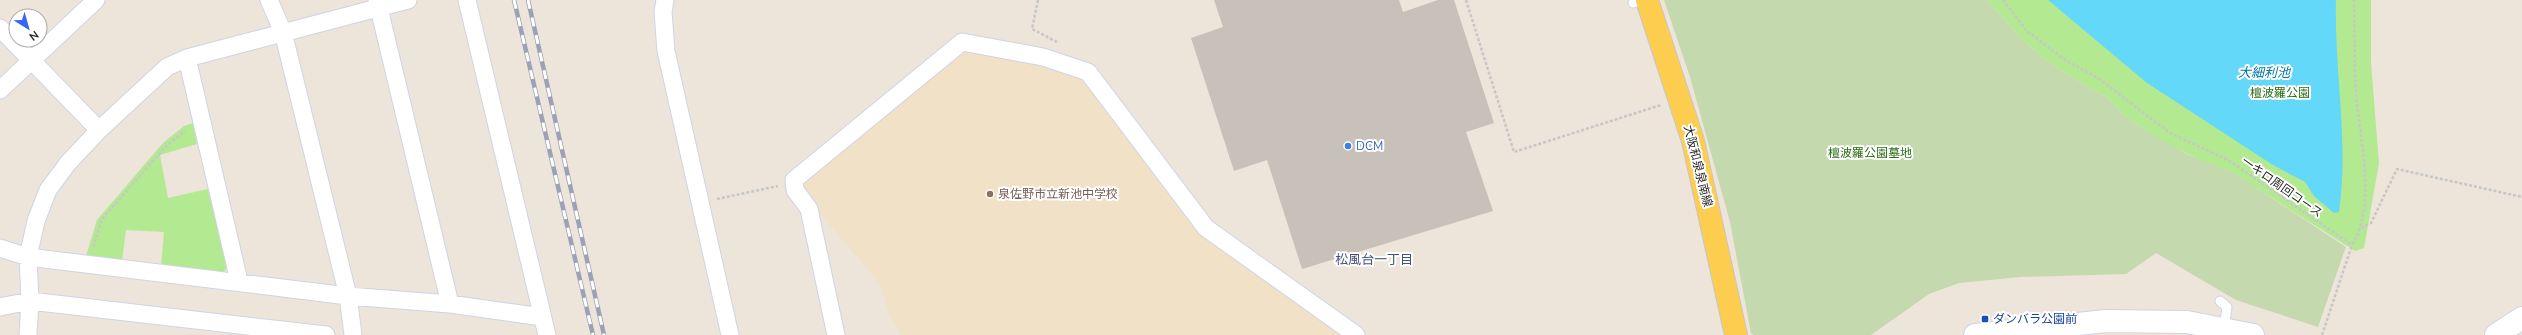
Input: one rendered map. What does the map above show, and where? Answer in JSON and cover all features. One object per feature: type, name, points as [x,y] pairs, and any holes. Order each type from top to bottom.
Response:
[{"type":"main road","name":"大阪和泉泉南線","points":[[1640,2],[1680,98],[1693,141],[1736,335]]},
{"type":"street","points":[[0,90],[96,0]]},
{"type":"street","points":[[270,0],[283,32],[348,296],[353,335]]},
{"type":"street","points":[[28,335],[30,301],[28,257],[36,221],[48,190],[68,163],[99,130],[167,67],[187,58],[378,4],[408,0]]},
{"type":"street","points":[[467,0],[547,335]]},
{"type":"street","points":[[665,0],[664,12],[666,51],[730,335]]},
{"type":"street","points":[[378,4],[450,304]]},
{"type":"street","points":[[0,28],[99,130]]},
{"type":"street","points":[[836,335],[809,209],[795,190],[794,180],[962,42],[1043,57],[1088,72],[1206,228],[1356,335]]},
{"type":"street","points":[[187,58],[238,281]]},
{"type":"street","points":[[0,248],[28,257],[238,281],[348,296],[450,304],[542,317]]},
{"type":"street","points":[[0,308],[30,301],[326,335]]},
{"type":"street","points":[[2496,335],[2522,318]]},
{"type":"street","points":[[1975,335],[2106,321],[2144,325],[2187,322],[2253,335]]},
{"type":"lane","points":[[2220,301],[2227,307],[2224,330]]},
{"type":"path","points":[[1032,29],[1038,0]]},
{"type":"path","points":[[1466,0],[1514,152],[1680,98]]},
{"type":"path","name":"一キロ周回コース","points":[[2003,0],[2027,31],[2065,60],[2098,78],[2170,133],[2228,160],[2352,246]]},
{"type":"path","points":[[2322,335],[2352,246],[2361,228],[2363,219],[2364,159],[2356,95],[2354,0]]},
{"type":"path","points":[[89,264],[102,219],[167,145],[187,130]]},
{"type":"path","points":[[2361,228],[2371,223],[2397,169],[2522,197]]},
{"type":"path","points":[[700,203],[755,190]]},
{"type":"shaded area","name":"泉佐野市立新池中学校","points":[[973,48],[1085,76],[1202,234],[1343,335],[901,335],[890,317],[880,284],[819,212],[816,203],[802,185],[963,50]]},
{"type":"green space","name":"檀波羅公園墓地","points":[[1664,0],[1987,0],[2020,37],[2041,56],[2082,84],[2107,97],[2123,114],[2146,131],[2189,155],[2234,173],[2346,247],[2318,327],[2236,300],[2156,253],[2126,274],[2020,277],[1959,283],[1929,294],[1871,335],[1754,335],[1751,333],[1730,222],[1690,77]]},
{"type":"green space","name":"檀波羅公園","points":[[1987,0],[2371,0],[2371,63],[2379,163],[2364,248],[2355,251],[2258,189],[2168,144],[2146,131],[2123,114],[2107,97],[2082,84],[2041,56],[2020,37]]},
{"type":"green space","points":[[193,123],[197,144],[160,155],[168,198],[208,189],[227,266],[224,272],[161,266],[164,232],[126,230],[122,261],[86,256],[97,220],[163,143],[184,126]]},
{"type":"water","name":"大細利池","points":[[2048,0],[2336,0],[2337,53],[2342,132],[2342,185],[2339,212],[2334,213],[2314,196],[2305,182],[2273,165],[2147,83]]},
{"type":"building","name":"DCM","points":[[1214,0],[1399,0],[1403,12],[1438,0],[1454,0],[1494,123],[1466,132],[1493,211],[1302,269],[1267,160],[1234,171],[1191,38],[1223,27]]},
{"type":"railway","points":[[514,0],[593,335]]},
{"type":"railway","points":[[528,0],[604,335]]},
{"type":"place","name":"DCM","points":[[1348,146]]},
{"type":"place","name":"泉佐野市立新池中学校","points":[[990,194]]},
{"type":"place","name":"ダンバラ公園前","points":[[1985,319]]},
{"type":"district","name":"松風台一丁目","points":[[1374,260]]}]
